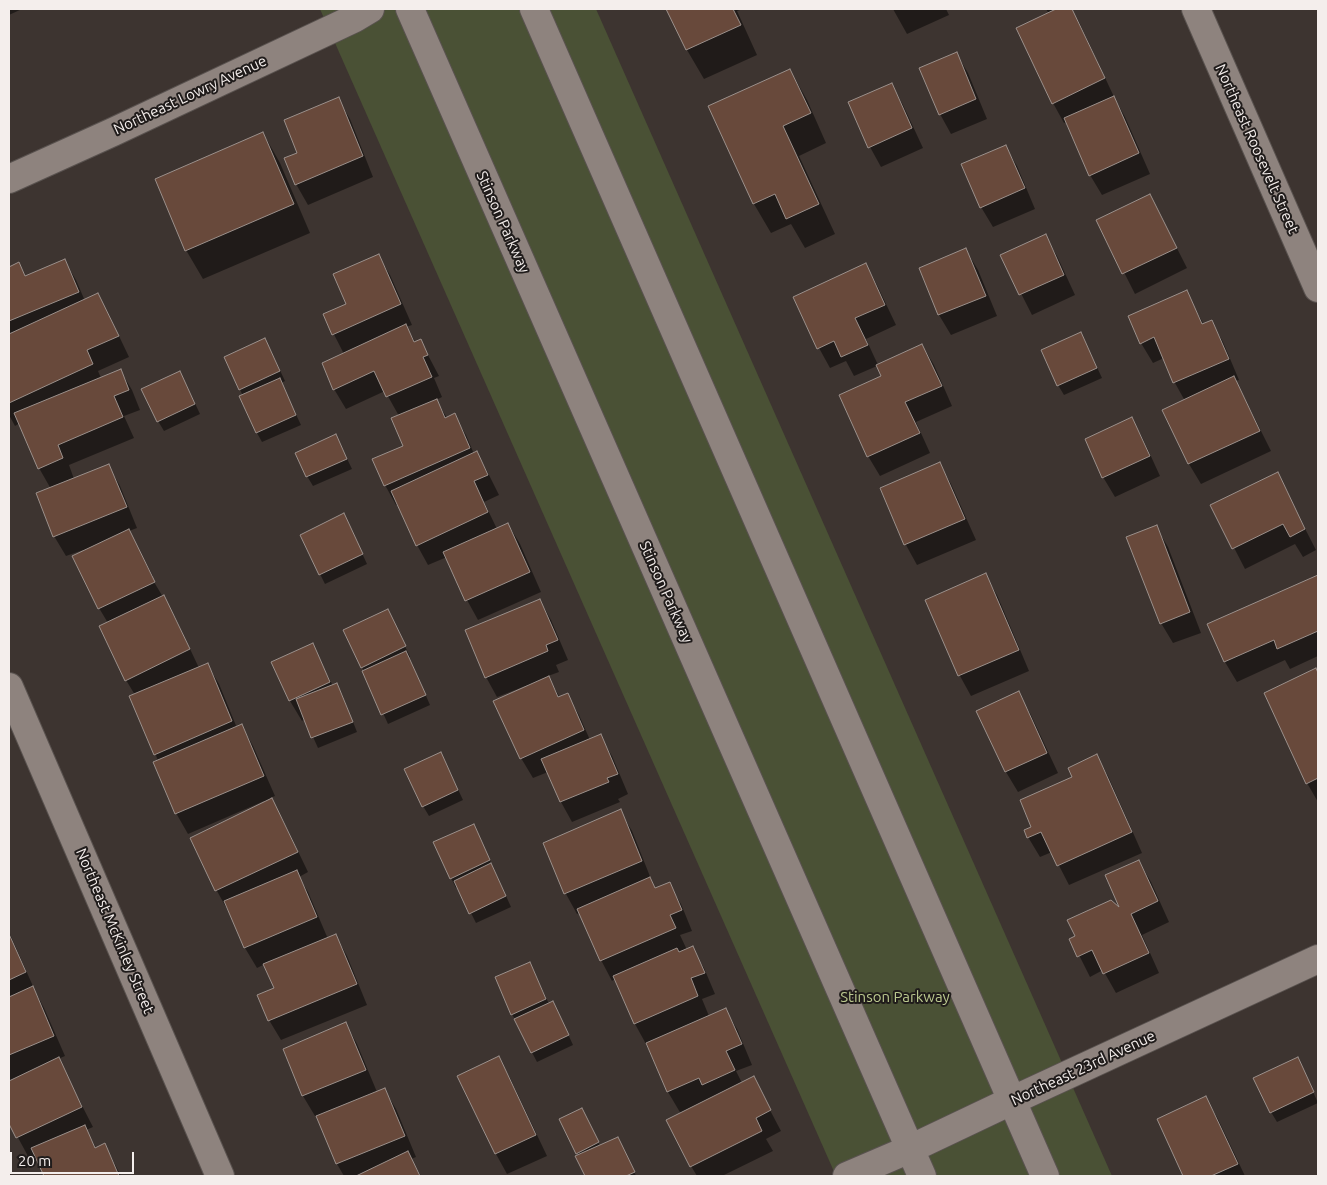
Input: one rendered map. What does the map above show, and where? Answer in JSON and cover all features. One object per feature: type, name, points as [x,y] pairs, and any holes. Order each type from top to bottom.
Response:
[{"type":"street","name":"Northeast Lowry Avenue","points":[[9,179],[121,128],[370,9]]},
{"type":"street","name":"Stinson Parkway","points":[[410,9],[922,1176]]},
{"type":"street","points":[[534,9],[1045,1176]]},
{"type":"street","name":"Northeast Roosevelt Street","points":[[1196,9],[1318,288]]},
{"type":"street","name":"Northeast McKinley Street","points":[[9,687],[220,1176]]},
{"type":"street","name":"Northeast 23rd Avenue","points":[[847,1176],[910,1149],[1318,959]]},
{"type":"green space","name":"Stinson Parkway","points":[[320,9],[596,9],[1112,1176],[836,1176]]},
{"type":"building","points":[[666,9],[733,9],[741,25],[686,50]]},
{"type":"building","points":[[1056,9],[1072,9],[1105,78],[1052,104],[1016,28]]},
{"type":"building","points":[[957,52],[976,99],[939,115],[919,68]]},
{"type":"building","points":[[790,69],[811,113],[783,126],[819,204],[786,219],[775,194],[753,204],[708,106]]},
{"type":"building","points":[[892,83],[912,128],[868,148],[848,102]]},
{"type":"building","points":[[1114,96],[1139,153],[1089,176],[1064,118]]},
{"type":"building","points":[[339,97],[363,156],[295,185],[284,158],[297,153],[284,120]]},
{"type":"building","points":[[263,132],[294,204],[185,251],[155,179]]},
{"type":"building","points":[[1006,145],[1025,188],[980,208],[961,164]]},
{"type":"building","points":[[1150,194],[1177,248],[1122,274],[1096,220]]},
{"type":"building","points":[[1046,234],[1064,275],[1019,295],[1000,255]]},
{"type":"building","points":[[966,248],[986,296],[938,315],[919,268]]},
{"type":"building","points":[[379,254],[401,304],[332,335],[323,314],[346,304],[333,274]]},
{"type":"building","points":[[65,259],[79,292],[9,321],[9,267],[19,262],[25,276]]},
{"type":"building","points":[[866,263],[885,305],[855,318],[868,345],[841,357],[834,341],[817,349],[793,297]]},
{"type":"building","points":[[1187,290],[1202,324],[1212,320],[1229,359],[1173,383],[1154,337],[1140,344],[1128,316]]},
{"type":"building","points":[[98,293],[119,336],[87,350],[93,364],[9,403],[9,334]]},
{"type":"building","points":[[406,324],[414,342],[421,339],[428,355],[423,357],[432,377],[386,397],[374,371],[333,390],[322,363]]},
{"type":"building","points":[[1081,332],[1097,368],[1057,386],[1041,350]]},
{"type":"building","points":[[265,338],[280,371],[239,390],[224,357]]},
{"type":"building","points":[[922,344],[942,386],[905,402],[920,433],[867,457],[839,395],[881,376],[876,365]]},
{"type":"building","points":[[121,369],[129,390],[114,396],[123,417],[58,445],[63,458],[38,469],[14,413]]},
{"type":"building","points":[[180,371],[195,404],[157,422],[141,389]]},
{"type":"building","points":[[1234,376],[1260,431],[1188,464],[1162,410]]},
{"type":"building","points":[[280,378],[296,415],[256,433],[239,396]]},
{"type":"building","points":[[437,399],[445,418],[455,413],[470,448],[384,486],[372,459],[403,446],[391,418]]},
{"type":"building","points":[[1132,417],[1150,456],[1102,478],[1085,439]]},
{"type":"building","points":[[336,434],[347,459],[306,477],[295,453]]},
{"type":"building","points":[[477,451],[488,475],[474,481],[488,512],[416,546],[391,491]]},
{"type":"building","points":[[940,462],[965,519],[904,545],[880,488]]},
{"type":"building","points":[[109,464],[127,507],[53,537],[36,493]]},
{"type":"building","points":[[1278,472],[1305,529],[1290,537],[1283,524],[1232,549],[1210,505]]},
{"type":"building","points":[[344,513],[363,554],[319,575],[300,535]]},
{"type":"building","points":[[508,523],[530,572],[465,601],[443,552]]},
{"type":"building","points":[[1157,525],[1190,612],[1160,624],[1126,537]]},
{"type":"building","points":[[129,529],[155,582],[98,609],[72,556]]},
{"type":"building","points":[[986,573],[1019,650],[958,676],[925,600]]},
{"type":"building","points":[[1318,575],[1318,631],[1277,649],[1274,640],[1224,662],[1207,624]]},
{"type":"building","points":[[164,595],[190,649],[125,681],[99,626]]},
{"type":"building","points":[[540,599],[558,640],[546,645],[548,651],[485,678],[465,630]]},
{"type":"building","points":[[388,609],[406,646],[361,668],[343,630]]},
{"type":"building","points":[[313,643],[330,682],[289,701],[271,662]]},
{"type":"building","points":[[406,651],[426,695],[381,715],[362,671]]},
{"type":"building","points":[[208,663],[232,721],[154,755],[129,696]]},
{"type":"building","points":[[1316,668],[1318,673],[1318,778],[1306,784],[1264,693]]},
{"type":"building","points":[[549,676],[558,697],[568,693],[584,730],[520,759],[493,701]]},
{"type":"building","points":[[337,683],[353,722],[311,738],[296,699]]},
{"type":"building","points":[[1019,691],[1047,753],[1005,772],[976,711]]},
{"type":"building","points":[[242,724],[264,776],[175,814],[153,762]]},
{"type":"building","points":[[601,734],[618,774],[607,778],[609,782],[560,802],[541,759]]},
{"type":"building","points":[[441,752],[458,790],[422,807],[404,769]]},
{"type":"building","points":[[1097,754],[1132,832],[1057,866],[1041,832],[1027,838],[1024,830],[1031,827],[1020,800],[1072,777],[1068,768]]},
{"type":"building","points":[[272,798],[298,852],[215,891],[190,838]]},
{"type":"building","points":[[621,809],[642,861],[564,894],[543,843]]},
{"type":"building","points":[[474,824],[490,860],[450,879],[433,842]]},
{"type":"building","points":[[1139,860],[1158,901],[1131,914],[1149,953],[1103,974],[1092,950],[1077,957],[1069,939],[1075,936],[1067,920],[1111,900],[1119,907],[1105,875]]},
{"type":"building","points":[[491,863],[506,896],[469,914],[454,881]]},
{"type":"building","points":[[297,870],[317,917],[244,948],[224,901]]},
{"type":"building","points":[[650,877],[655,888],[670,882],[682,910],[670,915],[676,928],[600,961],[577,909]]},
{"type":"building","points":[[9,934],[26,972],[9,980]]},
{"type":"building","points":[[336,934],[357,984],[268,1021],[257,995],[274,988],[263,964]]},
{"type":"building","points":[[693,946],[705,973],[691,978],[698,996],[634,1024],[613,976],[677,948],[679,952]]},
{"type":"building","points":[[530,962],[546,999],[511,1015],[495,977]]},
{"type":"building","points":[[33,986],[54,1036],[9,1055],[9,997]]},
{"type":"building","points":[[553,1001],[569,1035],[531,1053],[514,1019]]},
{"type":"building","points":[[726,1008],[742,1044],[726,1051],[735,1070],[702,1085],[699,1078],[667,1092],[646,1043]]},
{"type":"building","points":[[346,1022],[366,1070],[302,1096],[283,1049]]},
{"type":"building","points":[[499,1056],[536,1135],[495,1154],[457,1076]]},
{"type":"building","points":[[59,1057],[82,1107],[16,1138],[9,1124],[9,1081]]},
{"type":"building","points":[[1298,1057],[1314,1092],[1270,1113],[1253,1078]]},
{"type":"building","points":[[754,1076],[771,1110],[756,1118],[762,1131],[690,1167],[666,1120]]},
{"type":"building","points":[[385,1088],[405,1136],[336,1164],[316,1116]]},
{"type":"building","points":[[1206,1096],[1238,1164],[1211,1176],[1183,1176],[1157,1119]]},
{"type":"building","points":[[582,1108],[599,1142],[576,1154],[559,1119]]},
{"type":"building","points":[[85,1125],[95,1148],[105,1143],[119,1176],[44,1176],[31,1148]]},
{"type":"building","points":[[618,1137],[635,1172],[626,1176],[585,1176],[575,1156]]},
{"type":"building","points":[[408,1151],[420,1176],[356,1176]]}]
